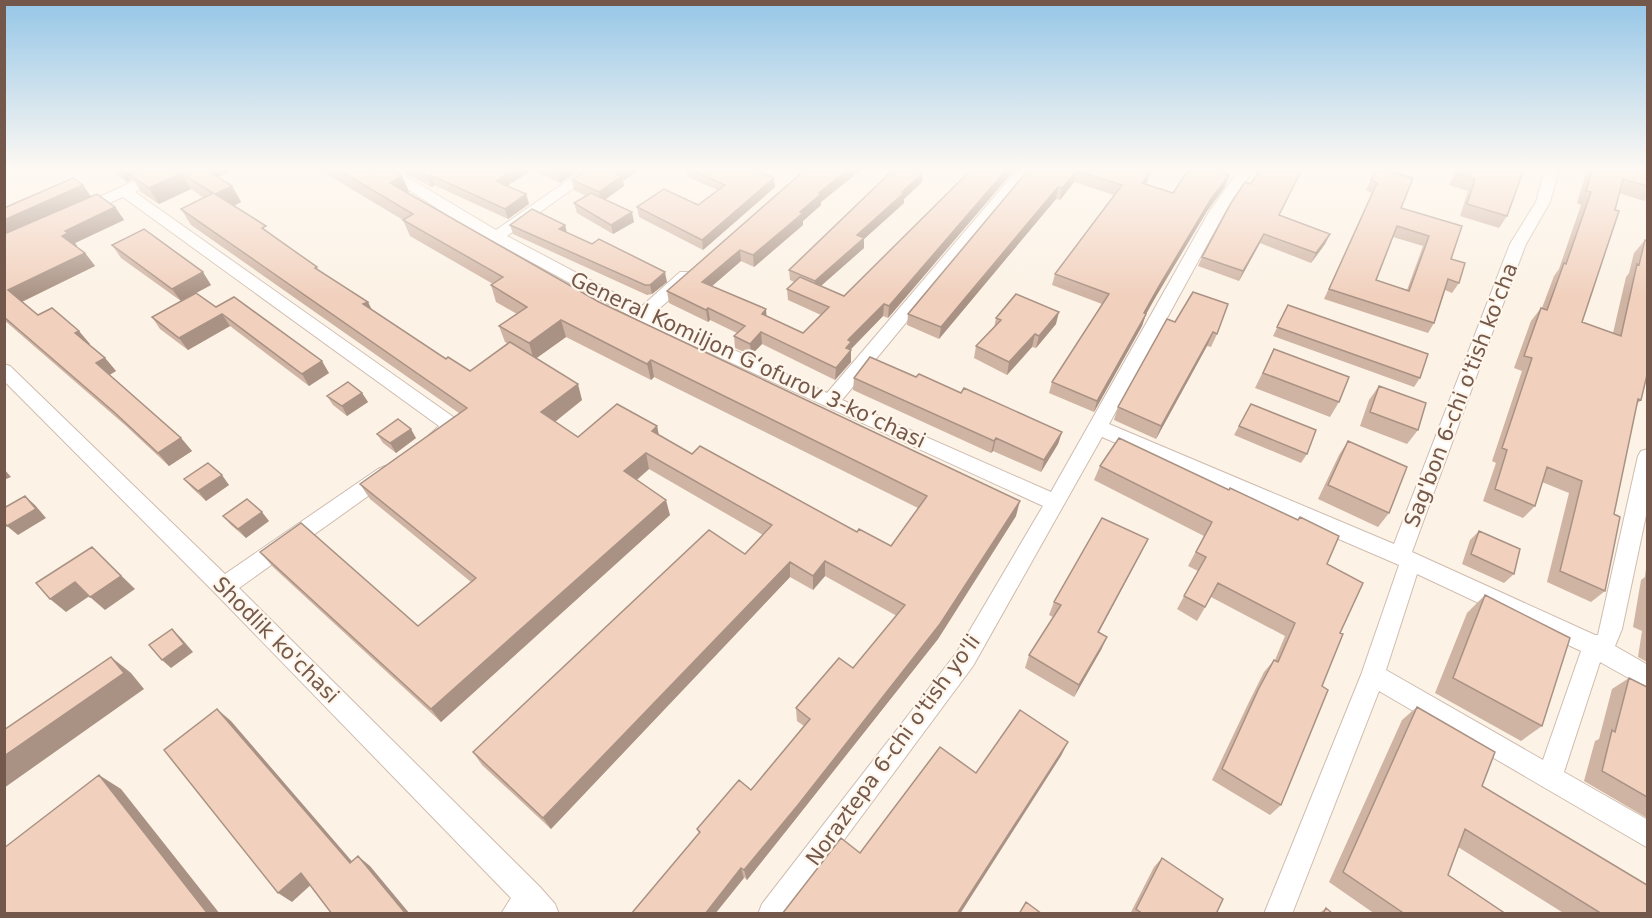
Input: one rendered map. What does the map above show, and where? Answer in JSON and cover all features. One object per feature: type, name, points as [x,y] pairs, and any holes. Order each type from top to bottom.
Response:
[{"type":"street","points":[[70,216],[79,212]]},
{"type":"street","points":[[153,212],[452,426],[423,447]]},
{"type":"street","name":"General Komiljon Gʻofurov 3-koʻchasi","points":[[456,212],[496,237],[642,315],[1055,503]]},
{"type":"street","points":[[496,237],[532,212]]},
{"type":"street","points":[[831,401],[990,212]]},
{"type":"street","name":"Noraztepa 6-chi o'tish yo'li","points":[[772,914],[964,659],[1055,503],[1217,212]]},
{"type":"street","name":"Sag'bon 6-chi o'tish ko'cha","points":[[1278,914],[1373,675],[1405,558],[1488,320],[1518,243],[1537,212]]},
{"type":"street","points":[[642,315],[694,269]]},
{"type":"street","name":"Shodlik ko'chasi","points":[[7,376],[224,587],[530,908]]},
{"type":"street","points":[[1097,427],[1405,558],[1594,646],[1647,678]]},
{"type":"street","points":[[1594,646],[1606,642],[1611,629],[1647,456]]},
{"type":"street","points":[[224,587],[405,460]]},
{"type":"street","points":[[1550,778],[1594,646]]},
{"type":"street","points":[[1373,675],[1647,835]]},
{"type":"building","points":[[4,212],[22,212],[4,220]]},
{"type":"building","points":[[56,212],[105,212],[65,231],[68,233],[62,236],[85,253],[8,290],[38,315],[52,308],[79,331],[75,333],[105,358],[96,363],[181,438],[158,453],[4,317],[4,234]]},
{"type":"building","points":[[185,212],[243,212],[266,226],[262,228],[317,267],[315,268],[368,302],[363,304],[446,359],[448,357],[470,371],[510,342],[578,384],[541,412],[578,437],[617,404],[657,426],[652,431],[692,454],[700,446],[857,532],[859,529],[891,546],[927,496],[651,360],[647,364],[561,320],[529,343],[499,326],[527,307],[491,285],[503,277],[403,220],[413,214],[409,212],[441,212],[599,302],[1020,501],[940,624],[798,805],[744,870],[741,868],[705,914],[631,914],[700,832],[697,829],[739,780],[751,790],[810,719],[796,708],[839,658],[853,668],[905,605],[825,561],[813,576],[790,562],[543,818],[473,752],[709,530],[745,554],[772,525],[646,453],[624,471],[666,500],[431,709],[260,552],[301,523],[418,626],[476,578],[360,484],[467,408]]},
{"type":"building","points":[[528,212],[538,212],[565,225],[559,229],[592,244],[599,239],[665,272],[650,285],[645,285],[510,225]]},
{"type":"building","points":[[589,212],[632,212],[611,225]]},
{"type":"building","points":[[647,212],[735,212],[702,240]]},
{"type":"building","points":[[757,212],[800,212],[803,213],[753,255],[740,250],[702,282],[766,309],[762,314],[803,333],[829,307],[787,289],[800,277],[844,296],[929,212],[970,212],[889,306],[884,304],[848,340],[851,342],[846,348],[851,350],[836,368],[761,332],[750,344],[734,336],[745,326],[667,291]]},
{"type":"building","points":[[849,212],[883,212],[857,235],[864,238],[815,281],[789,270]]},
{"type":"building","points":[[993,212],[1037,212],[941,327],[908,314]]},
{"type":"building","points":[[1102,212],[1203,212],[1159,286],[1144,313],[1146,314],[1097,401],[1052,382],[1109,294],[1055,274]]},
{"type":"building","points":[[1226,212],[1281,212],[1279,215],[1330,234],[1316,253],[1264,234],[1243,271],[1202,257]]},
{"type":"building","points":[[1364,212],[1414,212],[1462,226],[1451,259],[1465,263],[1459,283],[1448,279],[1434,323],[1329,289]],"holes":[[[1397,226],[1429,236],[1409,291],[1376,280]]]},
{"type":"building","points":[[1493,212],[1509,212],[1507,216]]},
{"type":"building","points":[[1584,212],[1619,212],[1582,322],[1621,336],[1637,264],[1639,265],[1645,240],[1647,241],[1647,375],[1641,400],[1638,399],[1614,514],[1620,517],[1605,591],[1560,571],[1582,481],[1547,467],[1535,506],[1495,489],[1507,450],[1502,448],[1532,358],[1524,356],[1541,308],[1547,310],[1564,263],[1566,264]]},
{"type":"building","points":[[144,229],[203,272],[172,289],[112,245]]},
{"type":"building","points":[[1193,292],[1228,304],[1217,334],[1213,332],[1161,426],[1118,407],[1167,319],[1175,322]]},
{"type":"building","points":[[196,293],[216,307],[234,297],[322,361],[302,374],[222,314],[179,338],[152,317]]},
{"type":"building","points":[[1016,294],[1059,312],[1039,336],[1035,334],[1009,362],[976,346],[1001,320],[996,318]]},
{"type":"building","points":[[1288,305],[1428,354],[1420,378],[1277,327]]},
{"type":"building","points":[[1274,349],[1349,377],[1339,402],[1263,373]]},
{"type":"building","points":[[870,357],[916,377],[919,374],[961,393],[964,388],[1062,432],[1044,460],[996,438],[994,441],[854,378]]},
{"type":"building","points":[[348,382],[362,393],[342,406],[327,396]]},
{"type":"building","points":[[1379,386],[1426,403],[1418,430],[1370,412]]},
{"type":"building","points":[[1251,404],[1316,430],[1307,454],[1239,426]]},
{"type":"building","points":[[398,419],[411,429],[390,443],[377,434]]},
{"type":"building","points":[[1119,438],[1229,490],[1230,488],[1298,520],[1300,517],[1339,536],[1327,564],[1363,583],[1340,633],[1343,634],[1322,686],[1328,690],[1281,805],[1222,769],[1258,690],[1274,660],[1278,662],[1295,623],[1218,583],[1205,607],[1184,596],[1206,557],[1196,552],[1212,522],[1100,466]]},
{"type":"building","points":[[1348,441],[1407,467],[1389,513],[1328,485]]},
{"type":"building","points":[[208,463],[222,475],[198,491],[184,479]]},
{"type":"building","points":[[25,496],[36,509],[7,526],[4,522],[4,508]]},
{"type":"building","points":[[247,499],[262,512],[238,529],[223,516]]},
{"type":"building","points":[[1102,518],[1148,539],[1098,632],[1107,637],[1079,685],[1029,655],[1061,605],[1054,602]]},
{"type":"building","points":[[1479,531],[1520,549],[1514,574],[1471,554]]},
{"type":"building","points":[[92,547],[121,576],[90,597],[75,582],[50,599],[36,583]]},
{"type":"building","points":[[1485,595],[1570,638],[1542,726],[1453,678]]},
{"type":"building","points":[[172,629],[184,644],[162,660],[149,645]]},
{"type":"building","points":[[111,657],[124,673],[4,756],[4,730]]},
{"type":"building","points":[[1629,678],[1647,687],[1647,797],[1602,771],[1612,730],[1615,732]]},
{"type":"building","points":[[1417,707],[1495,752],[1482,786],[1647,885],[1647,914],[1602,914],[1465,829],[1448,875],[1506,914],[1405,914],[1343,872]]},
{"type":"building","points":[[217,709],[350,863],[358,856],[406,914],[332,914],[301,873],[278,893],[164,750]]},
{"type":"building","points":[[1020,710],[1068,742],[957,914],[782,914],[841,838],[860,853],[940,747],[976,773]]},
{"type":"building","points":[[99,775],[208,914],[4,914],[4,848]]},
{"type":"building","points":[[1162,858],[1223,899],[1216,914],[1143,914],[1136,909]]},
{"type":"building","points":[[1026,902],[1042,914],[1019,914]]},
{"type":"building","points":[[1326,908],[1333,914],[1323,914]]}]
